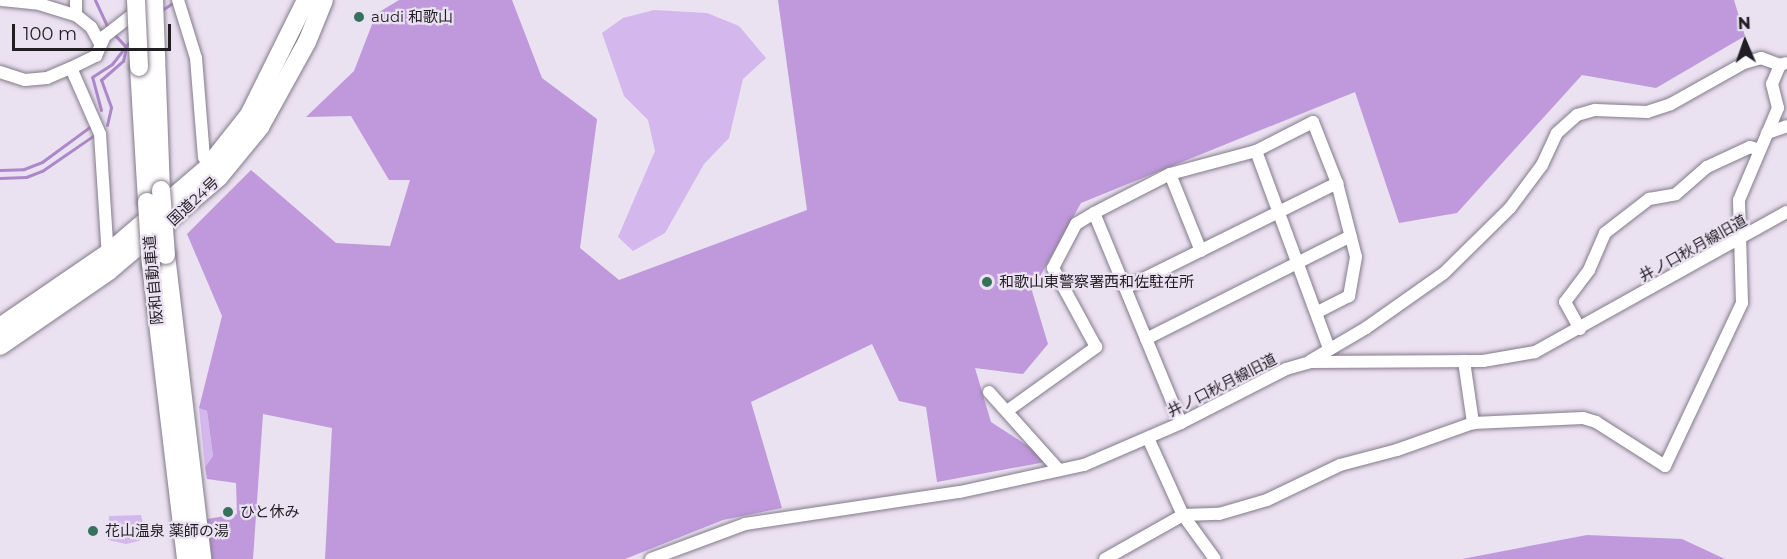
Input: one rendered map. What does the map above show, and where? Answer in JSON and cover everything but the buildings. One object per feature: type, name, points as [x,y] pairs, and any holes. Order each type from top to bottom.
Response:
[{"type":"highway","name":"阪和自動車道","points":[[136,0],[147,63],[161,190],[158,260],[186,559]]},
{"type":"highway","name":"阪和自動車道","points":[[153,0],[147,63],[147,202],[158,260],[202,559]]},
{"type":"highway","name":"国道24号","points":[[213,172],[249,115],[306,0]]},
{"type":"highway","name":"国道24号","points":[[0,346],[108,262],[213,172],[260,127],[307,42],[324,0]]},
{"type":"highway","name":"国道24号","points":[[0,327],[108,262]]},
{"type":"street","points":[[2,0],[39,4],[76,15],[92,27],[103,40]]},
{"type":"street","points":[[76,0],[76,15]]},
{"type":"street","points":[[0,72],[25,80],[46,78],[71,69],[96,56],[103,40],[120,22],[153,0]]},
{"type":"street","points":[[180,5],[196,58],[213,172]]},
{"type":"street","points":[[1106,559],[1183,515],[1219,514],[1268,500],[1340,465],[1397,450],[1473,423],[1583,418],[1596,422],[1665,466],[1742,303],[1739,200],[1778,108],[1772,84],[1784,64],[1761,58],[1744,63],[1671,104],[1647,112],[1594,110],[1577,115],[1557,133],[1542,165],[1510,208],[1444,273],[1366,328],[1329,348],[1310,362]]},
{"type":"street","points":[[71,69],[100,134],[108,262]]},
{"type":"street","points":[[1007,411],[1096,346],[1053,268],[1076,224],[1170,174],[1256,151],[1313,122],[1337,183],[1356,257],[1349,296],[1317,312]]},
{"type":"street","points":[[1767,133],[1787,126]]},
{"type":"street","points":[[1580,328],[1565,302],[1589,270],[1605,233],[1649,198],[1676,194],[1707,167],[1750,147],[1760,150]]},
{"type":"street","points":[[1256,151],[1277,214],[1317,312],[1329,348]]},
{"type":"street","points":[[1170,174],[1201,251]]},
{"type":"street","points":[[1125,288],[1337,183]]},
{"type":"street","name":"井ノ口秋月線旧道","points":[[651,559],[745,524],[960,492],[1110,456],[1181,423],[1286,369],[1310,362],[1510,360],[1535,352],[1580,328],[1787,212]]},
{"type":"street","points":[[1094,213],[1181,423]]},
{"type":"street","points":[[1146,339],[1352,236]]},
{"type":"street","points":[[1464,361],[1473,423]]},
{"type":"street","points":[[989,392],[1059,470]]},
{"type":"street","points":[[1148,438],[1183,515],[1215,559]]},
{"type":"shaded area","points":[[399,0],[512,0],[542,78],[597,119],[580,248],[619,280],[807,210],[778,0],[1734,0],[1745,36],[1656,88],[1582,75],[1457,213],[1399,223],[1355,92],[1081,203],[1032,291],[1048,344],[1023,374],[975,368],[991,422],[1051,461],[937,482],[926,407],[899,401],[872,344],[751,402],[782,508],[723,520],[625,559],[325,559],[332,428],[263,414],[253,559],[212,559],[207,519],[237,514],[236,483],[207,479],[205,467],[213,456],[207,411],[199,408],[222,316],[187,234],[251,170],[336,243],[390,246],[410,180],[389,180],[351,116],[306,117],[354,71],[376,14]]},
{"type":"shaded area","points":[[654,10],[707,13],[739,26],[766,58],[743,79],[729,138],[704,164],[665,233],[633,251],[618,237],[655,151],[648,120],[624,96],[602,33],[623,18]]},
{"type":"shaded area","points":[[199,408],[207,411],[213,456],[205,467]]},
{"type":"shaded area","points":[[141,515],[145,531],[139,541],[126,544],[108,540],[109,516]]},
{"type":"shaded area","points":[[1587,535],[1682,539],[1725,559],[1462,559]]},
{"type":"waterway","points":[[95,0],[108,28]]},
{"type":"waterway","points":[[162,10],[174,2]]},
{"type":"waterway","points":[[113,33],[126,47]]},
{"type":"waterway","points":[[101,110],[92,77],[112,64],[130,41]]},
{"type":"waterway","points":[[107,125],[111,107],[101,80],[123,61],[126,48]]},
{"type":"waterway","points":[[0,170],[24,169],[42,162],[91,126]]},
{"type":"waterway","points":[[0,178],[26,177],[42,171],[93,136]]},
{"type":"place","name":"audi 和歌山","points":[[359,17]]},
{"type":"place","name":"和歌山東警察署西和佐駐在所","points":[[987,282]]},
{"type":"place","name":"ひと休み","points":[[228,512]]},
{"type":"place","name":"花山温泉 薬師の湯","points":[[93,531]]}]
